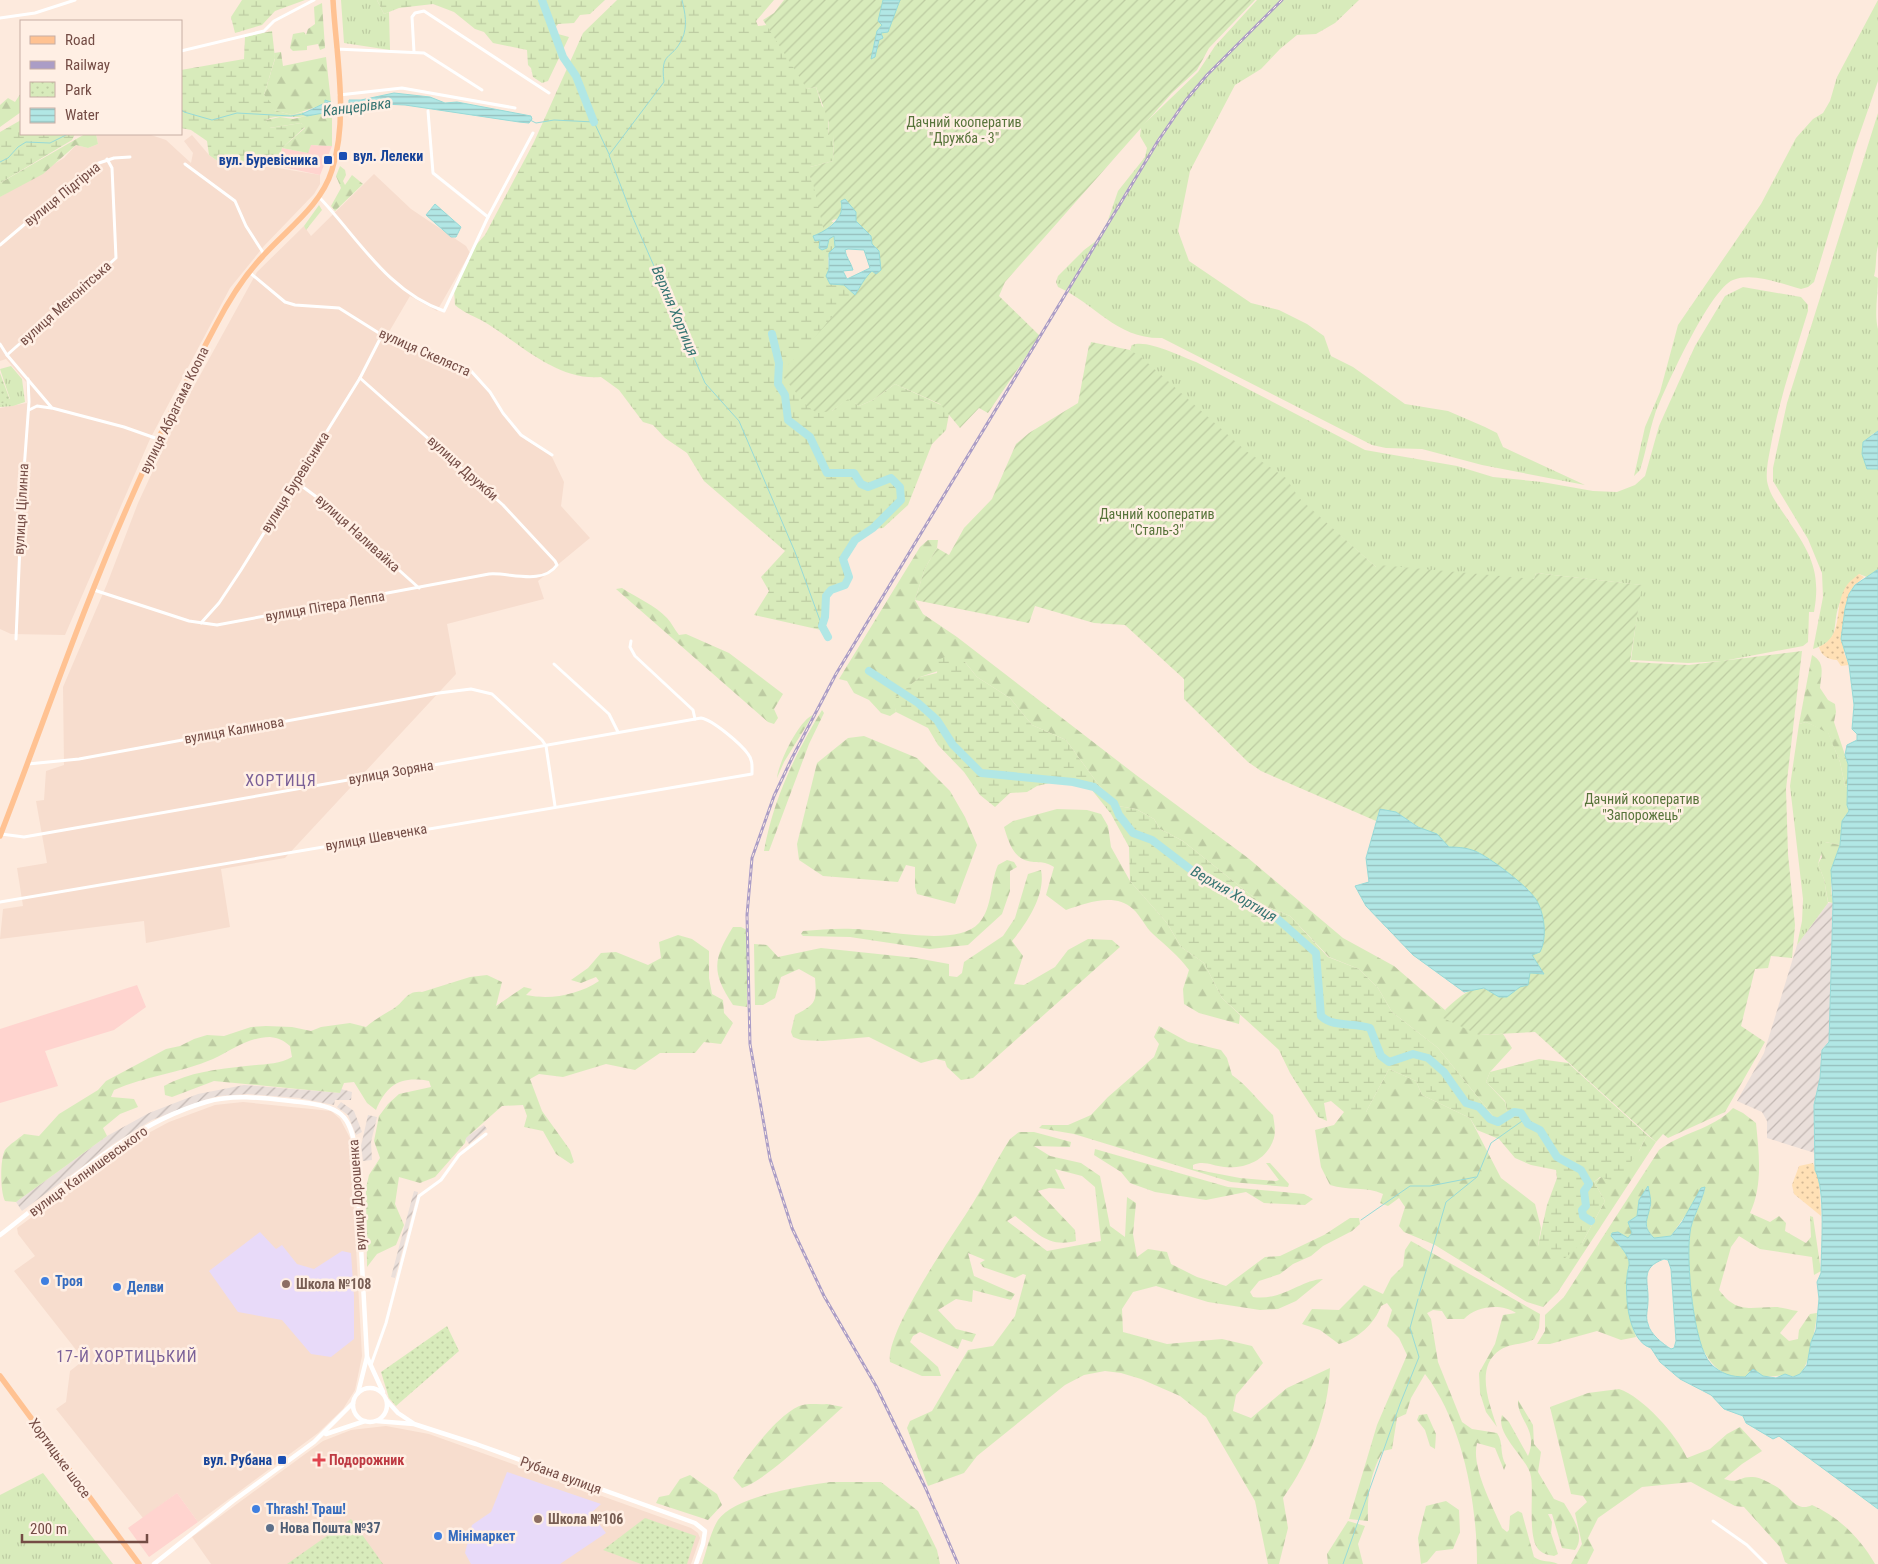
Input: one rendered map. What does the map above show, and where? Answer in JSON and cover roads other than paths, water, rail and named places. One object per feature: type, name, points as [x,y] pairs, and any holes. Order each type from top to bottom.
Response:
[{"type":"main road","name":"вулиця Абрагама Коопа","points":[[0,835],[94,590],[158,438],[218,321],[249,272],[319,196],[331,173],[337,151],[340,124],[333,0]]},
{"type":"main road","name":"Хортицьке шосе","points":[[0,1376],[139,1564]]},
{"type":"street","points":[[54,0],[58,6]]},
{"type":"street","points":[[0,18],[26,15],[75,0]]},
{"type":"street","points":[[182,51],[260,32],[281,17],[314,0]]},
{"type":"street","points":[[414,52],[412,17],[415,13],[424,11],[549,93]]},
{"type":"street","points":[[335,49],[414,52],[428,55],[482,90]]},
{"type":"street","points":[[339,94],[402,88],[514,108]]},
{"type":"street","points":[[428,111],[433,173],[488,217]]},
{"type":"street","points":[[319,196],[387,275],[410,292],[444,311],[488,217],[534,133]]},
{"type":"street","name":"вулиця Підгірна","points":[[0,245],[96,164],[107,160],[130,157]]},
{"type":"street","name":"вулиця Менонітська","points":[[7,355],[116,258],[112,168],[107,160]]},
{"type":"street","points":[[185,164],[235,201],[246,226],[264,254]]},
{"type":"street","name":"вулиця Скеляста","points":[[249,272],[284,302],[295,305],[339,308],[382,334],[475,374],[514,427],[528,440],[552,455]]},
{"type":"street","name":"вулиця Буревісника","points":[[201,624],[220,603],[242,570],[360,378],[382,334]]},
{"type":"street","points":[[0,344],[7,355],[52,408]]},
{"type":"street","name":"вулиця Дружби","points":[[360,378],[504,504],[556,561],[556,566]]},
{"type":"street","name":"вулиця Цілинна","points":[[16,639],[28,379]]},
{"type":"street","points":[[28,410],[40,406],[52,408],[158,438]]},
{"type":"street","name":"вулиця Наливайка","points":[[295,481],[322,501],[419,588]]},
{"type":"street","name":"вулиця Пітера Леппа","points":[[94,590],[201,624],[217,625],[492,574],[514,577],[548,574],[556,566]]},
{"type":"street","points":[[630,641],[630,647],[635,656],[693,710],[695,719]]},
{"type":"street","points":[[554,664],[609,714],[618,732]]},
{"type":"street","name":"вулиця Калинова","points":[[28,764],[88,757],[439,693],[471,689],[492,694],[542,740],[546,746]]},
{"type":"street","name":"вулиця Зоряна","points":[[0,835],[24,837],[704,718],[712,722],[748,754],[752,764],[752,774]]},
{"type":"street","points":[[546,746],[555,806]]},
{"type":"street","name":"вулиця Шевченка","points":[[0,902],[555,806],[752,774]]},
{"type":"street","name":"вулиця Дорошенка","points":[[207,1102],[245,1097],[275,1099],[331,1108],[345,1117],[355,1142],[367,1357],[358,1393]]},
{"type":"street","name":"вулиця Калнишевського","points":[[0,1235],[134,1135],[174,1114],[207,1102]]},
{"type":"street","points":[[371,1364],[386,1323],[419,1196],[441,1180],[459,1155],[486,1134]]},
{"type":"street","name":"вулиця Дорошенка","points":[[367,1357],[384,1395]]},
{"type":"street","points":[[154,1564],[233,1501],[323,1435],[352,1403],[358,1393],[372,1388],[384,1395],[387,1401],[386,1412],[376,1421],[365,1422],[323,1435]]},
{"type":"street","name":"Рубана вулиця","points":[[387,1401],[398,1414],[414,1424]]},
{"type":"street","points":[[352,1403],[356,1415],[365,1422]]},
{"type":"street","name":"Рубана вулиця","points":[[376,1421],[414,1424],[476,1444],[695,1523],[705,1531],[704,1544],[696,1564]]},
{"type":"street","points":[[1713,1520],[1748,1545],[1766,1564]]},
{"type":"water","points":[[883,0],[900,0],[888,32],[881,33],[883,38],[879,40],[875,57],[871,59],[877,31],[882,25],[878,21]]},
{"type":"water","points":[[394,93],[430,97],[445,103],[457,102],[531,116],[532,119],[529,123],[519,122],[405,105],[383,104],[349,109],[349,100],[361,100]]},
{"type":"water","points":[[325,100],[331,102],[332,110],[329,112],[307,116],[302,114],[325,103]]},
{"type":"water","points":[[845,199],[856,212],[856,221],[871,236],[872,244],[879,251],[881,270],[876,274],[872,271],[869,273],[855,295],[844,285],[830,284],[826,276],[829,269],[829,253],[835,247],[834,236],[829,239],[827,248],[822,250],[819,248],[820,240],[815,241],[813,236],[824,231],[838,218],[841,213],[841,201]],"holes":[[[845,250],[864,250],[870,268],[847,279],[843,271],[853,270]]]},
{"type":"water","points":[[435,204],[461,227],[456,237],[451,237],[426,215]]},
{"type":"water","points":[[1878,431],[1878,469],[1867,469],[1862,454],[1863,442]]},
{"type":"water","points":[[1878,570],[1878,1509],[1779,1436],[1773,1439],[1746,1423],[1743,1416],[1724,1409],[1711,1395],[1680,1379],[1660,1362],[1651,1348],[1643,1344],[1637,1337],[1633,1328],[1627,1295],[1629,1261],[1624,1251],[1611,1236],[1612,1233],[1618,1232],[1628,1238],[1632,1233],[1628,1222],[1637,1216],[1639,1200],[1648,1186],[1651,1202],[1646,1223],[1648,1230],[1654,1238],[1671,1236],[1682,1222],[1701,1188],[1705,1187],[1691,1228],[1689,1262],[1695,1321],[1705,1354],[1711,1364],[1719,1370],[1727,1374],[1745,1377],[1753,1369],[1763,1376],[1776,1378],[1785,1374],[1793,1377],[1800,1374],[1807,1365],[1811,1342],[1816,1330],[1819,1299],[1817,1282],[1821,1273],[1822,1205],[1821,1191],[1815,1170],[1814,1105],[1820,1078],[1822,1050],[1829,1042],[1833,903],[1831,870],[1840,845],[1842,821],[1849,811],[1847,805],[1848,764],[1845,755],[1847,745],[1857,740],[1857,734],[1852,729],[1854,705],[1849,665],[1841,639],[1845,609],[1849,594],[1855,585]],"holes":[[[1664,1259],[1668,1260],[1671,1269],[1676,1341],[1674,1348],[1671,1349],[1654,1335],[1649,1328],[1647,1319],[1648,1271],[1656,1263]]]},
{"type":"water","points":[[1380,809],[1396,812],[1418,827],[1437,834],[1449,847],[1464,848],[1479,853],[1502,868],[1528,890],[1538,903],[1544,921],[1544,941],[1542,947],[1540,952],[1532,955],[1544,974],[1530,973],[1528,985],[1520,987],[1507,997],[1499,997],[1484,988],[1464,992],[1413,955],[1366,906],[1355,886],[1369,882],[1366,858]]},
{"type":"waterway","name":"Верхня Хортиця","points":[[542,0],[563,57],[576,76],[594,122]]},
{"type":"waterway","name":"Верхня Хортиця","points":[[682,0],[685,14],[685,30],[678,46],[665,60],[664,82],[609,155],[633,218],[705,383],[739,421],[795,552],[822,626]]},
{"type":"waterway","name":"Канцерівка","points":[[342,107],[350,106]]},
{"type":"waterway","name":"Канцерівка","points":[[182,110],[212,120],[237,113],[291,116],[303,114]]},
{"type":"waterway","name":"Канцерівка","points":[[530,120],[536,123],[554,120],[594,122],[609,154]]},
{"type":"waterway","name":"Канцерівка","points":[[0,162],[8,158],[18,147],[26,142],[50,143],[66,135]]},
{"type":"waterway","name":"Верхня Хортиця","points":[[772,334],[779,363],[778,384],[785,395],[788,420],[810,437],[827,473],[854,473],[861,484],[868,487],[891,478],[900,487],[901,500],[873,528],[855,540],[843,559],[849,577],[845,585],[831,590],[826,596],[825,617],[822,626],[828,637]]},
{"type":"waterway","name":"Верхня Хортиця","points":[[869,671],[918,703],[937,720],[953,745],[981,773],[1073,782],[1094,787],[1114,803],[1119,815],[1133,833],[1152,840],[1207,882],[1221,886],[1234,897],[1250,903],[1260,912],[1272,914],[1316,953],[1321,1016],[1332,1022],[1370,1028],[1381,1056],[1389,1062],[1413,1054],[1428,1058],[1444,1072],[1466,1103],[1479,1107],[1490,1119],[1498,1122],[1514,1112],[1521,1113],[1528,1124],[1540,1130],[1557,1157],[1581,1170],[1589,1184],[1584,1191],[1586,1206],[1582,1210],[1583,1216],[1591,1221]]},
{"type":"waterway","points":[[1419,1295],[1446,1202],[1477,1177],[1491,1143],[1525,1119]]},
{"type":"waterway","points":[[1361,1220],[1410,1186],[1430,1186],[1476,1177]]},
{"type":"waterway","points":[[1343,1564],[1400,1404],[1419,1357],[1410,1328],[1418,1299]]},
{"type":"railway","points":[[958,1564],[926,1489],[876,1386],[824,1296],[792,1228],[770,1159],[750,1044],[747,915],[752,858],[774,796],[836,674],[1158,141],[1186,100],[1207,75],[1282,0]]},
{"type":"place","name":"вул. Лелеки","points":[[343,156]]},
{"type":"place","name":"вул. Буревісника","points":[[328,160]]},
{"type":"place","name":"Троя","points":[[45,1281]]},
{"type":"place","name":"Школа №108","points":[[286,1284]]},
{"type":"place","name":"Делви","points":[[117,1287]]},
{"type":"place","name":"вул. Рубана","points":[[282,1460]]},
{"type":"place","name":"Подорожник","points":[[319,1460]]},
{"type":"place","name":"Thrash! Траш!","points":[[256,1509]]},
{"type":"place","name":"Школа №106","points":[[538,1519]]},
{"type":"place","name":"Нова Пошта №37","points":[[270,1528]]},
{"type":"place","name":"Мiнiмаркет","points":[[438,1536]]},
{"type":"district","name":"ХОРТИЦЯ","points":[[281,780]]},
{"type":"district","name":"17-Й ХОРТИЦЬКИЙ","points":[[127,1356]]},
{"type":"park label","name":"Дачний кооператив \"Дружба - 3\"","points":[[964,130]]},
{"type":"park label","name":"Дачний кооператив \"Сталь-3\"","points":[[1157,522]]},
{"type":"park label","name":"Дачний кооператив \"Запорожець\"","points":[[1642,808]]}]
